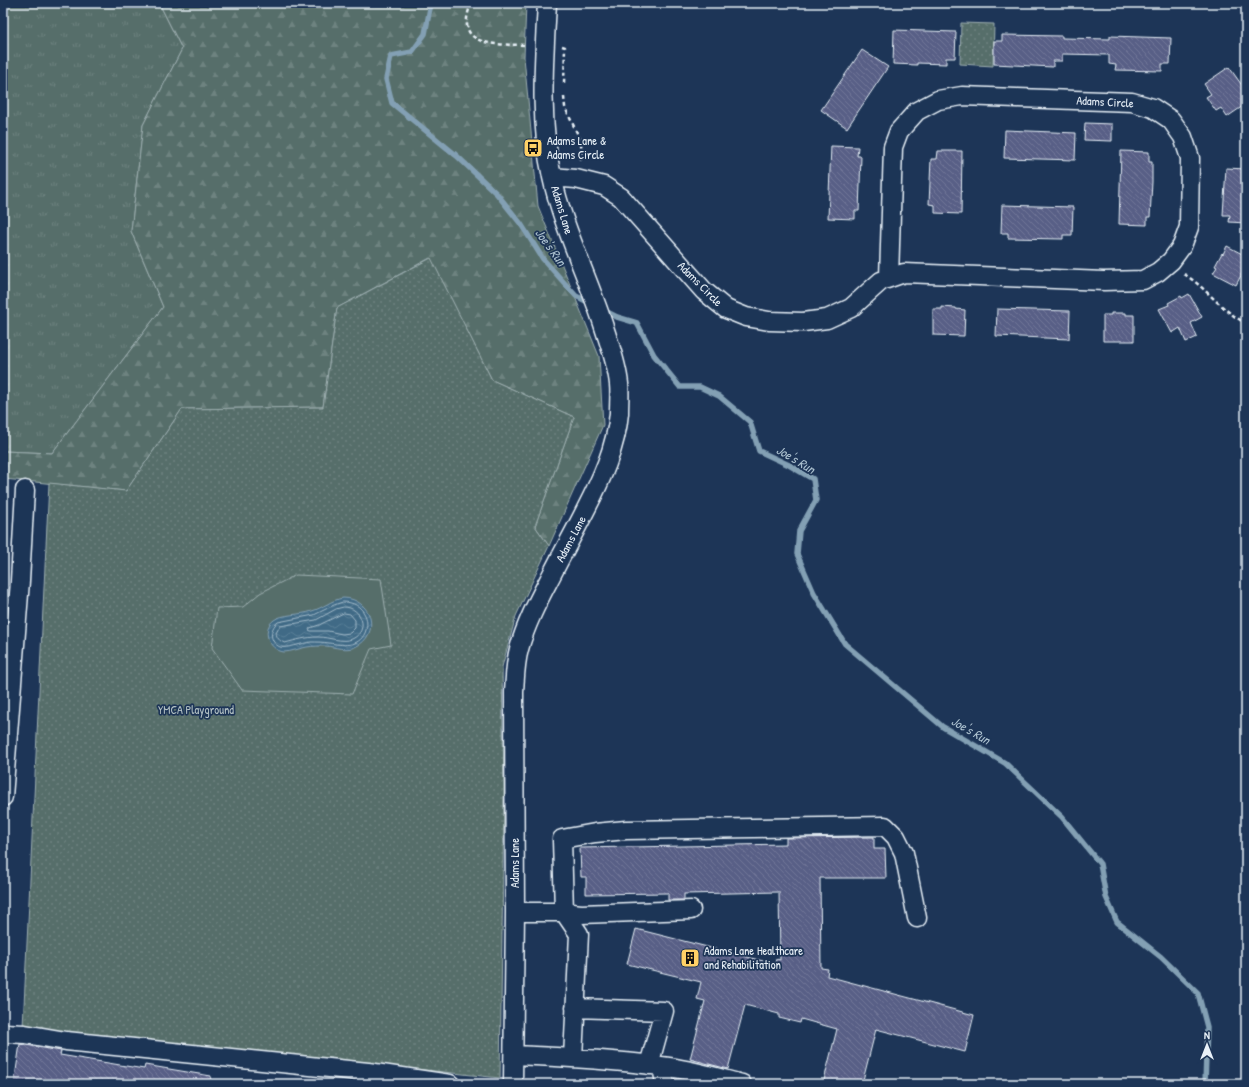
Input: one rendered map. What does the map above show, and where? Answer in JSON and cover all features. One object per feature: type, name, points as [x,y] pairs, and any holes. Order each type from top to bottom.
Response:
[{"type":"street","name":"Adams Lane","points":[[513,1084],[515,912],[514,692],[519,649],[529,620],[542,592],[607,467],[615,438],[619,413],[619,385],[613,355],[592,292],[568,230],[552,177],[545,132],[543,104],[547,3]]},
{"type":"street","name":"Adams Circle","points":[[552,177],[576,179],[604,186],[621,197],[704,291],[726,310],[746,317],[769,321],[803,322],[827,319],[851,308],[882,281],[904,273],[1104,281],[1143,280],[1158,272],[1171,261],[1182,246],[1189,226],[1190,158],[1183,137],[1171,120],[1153,108],[1132,102],[962,96],[938,100],[917,111],[899,131],[893,147],[889,278]]},
{"type":"street","points":[[3,797],[20,581],[25,490]]},
{"type":"street","points":[[573,1058],[579,934],[564,912],[562,839],[626,830],[885,826],[896,837],[904,853],[917,918]]},
{"type":"street","points":[[515,912],[564,912],[581,914],[691,910]]},
{"type":"street","points":[[576,1008],[664,1011],[656,1065],[665,1084]]},
{"type":"street","points":[[3,1033],[25,1034],[66,1041],[368,1072],[450,1084]]},
{"type":"street","points":[[514,1055],[656,1065],[690,1071],[742,1084]]},
{"type":"path","points":[[471,3],[467,26],[468,32],[473,37],[484,42],[530,45]]},
{"type":"path","points":[[559,46],[565,46],[564,101],[570,120],[580,139],[582,150],[580,166]]},
{"type":"green space","points":[[3,3],[159,3],[182,49],[143,125],[131,231],[163,307],[52,453],[3,451]]},
{"type":"green space","points":[[159,3],[526,3],[524,57],[538,206],[599,356],[603,425],[549,546],[535,526],[574,417],[492,380],[430,258],[337,308],[323,407],[182,409],[126,491],[3,479],[3,451],[52,453],[163,307],[131,231],[143,125],[182,49]]},
{"type":"green space","points":[[961,23],[994,24],[993,66],[960,64]]},
{"type":"green space","name":"YMCA Playground","points":[[431,258],[492,380],[574,417],[535,526],[549,546],[516,616],[502,667],[504,791],[500,1078],[23,1027],[49,483],[126,491],[182,409],[323,407],[337,308]]},
{"type":"green space","points":[[296,575],[381,579],[391,645],[371,649],[352,694],[242,690],[212,648],[217,608],[243,607],[260,593]]},
{"type":"water","points":[[343,598],[353,600],[361,604],[367,610],[370,618],[371,626],[369,634],[355,647],[344,649],[314,646],[284,652],[278,650],[270,643],[267,634],[268,629],[270,624],[277,618],[312,611],[335,600]]},
{"type":"building","points":[[894,30],[956,32],[955,58],[946,58],[946,64],[893,64]]},
{"type":"building","points":[[1002,35],[1062,36],[1062,38],[1110,39],[1110,36],[1171,38],[1170,64],[1162,64],[1162,71],[1115,70],[1116,65],[1109,64],[1109,55],[1062,54],[1062,61],[1053,61],[1053,67],[994,64],[994,41],[1002,41]]},
{"type":"building","points":[[862,50],[888,67],[847,128],[821,110]]},
{"type":"building","points":[[1229,67],[1246,91],[1246,104],[1227,117],[1221,108],[1216,111],[1206,97],[1211,94],[1204,84]]},
{"type":"building","points":[[1085,123],[1112,124],[1112,141],[1084,140]]},
{"type":"building","points":[[1005,130],[1076,133],[1075,160],[1004,158]]},
{"type":"building","points":[[831,146],[858,147],[857,156],[861,156],[859,211],[855,211],[855,219],[828,218]]},
{"type":"building","points":[[938,151],[962,151],[961,214],[935,213],[935,205],[929,204],[931,159],[937,159]]},
{"type":"building","points":[[1121,151],[1149,152],[1149,162],[1152,162],[1152,182],[1150,217],[1147,217],[1147,225],[1119,224]]},
{"type":"building","points":[[1226,168],[1246,169],[1246,223],[1229,222],[1230,215],[1223,215]]},
{"type":"building","points":[[1002,205],[1073,207],[1072,235],[1063,235],[1063,239],[1008,238],[1008,233],[1001,233]]},
{"type":"building","points":[[1227,246],[1246,256],[1246,266],[1236,285],[1213,273],[1217,267],[1215,266]]},
{"type":"building","points":[[1189,294],[1202,317],[1191,323],[1197,337],[1186,342],[1180,328],[1172,333],[1159,309],[1169,305],[1168,303],[1181,296],[1182,298]]},
{"type":"building","points":[[942,307],[965,310],[964,336],[933,335],[933,309],[942,309]]},
{"type":"building","points":[[997,309],[1070,311],[1069,339],[996,336]]},
{"type":"building","points":[[1111,313],[1126,313],[1126,315],[1134,315],[1134,341],[1103,341],[1103,315],[1111,315]]},
{"type":"building","name":"Adams Lane Healthcare and Rehabilitation","points":[[874,837],[874,849],[885,849],[886,878],[820,878],[821,968],[828,969],[827,976],[974,1015],[965,1052],[876,1029],[862,1084],[823,1084],[837,1029],[801,1019],[800,1023],[779,1018],[779,1014],[745,1005],[728,1069],[690,1059],[705,1001],[697,999],[701,982],[627,964],[636,929],[775,964],[776,959],[780,960],[779,892],[684,894],[684,900],[668,900],[668,893],[586,894],[586,877],[581,877],[580,848],[786,844],[786,838]]},
{"type":"building","points":[[20,1044],[61,1051],[60,1055],[144,1069],[145,1065],[211,1076],[210,1084],[14,1084]]},
{"type":"waterway","name":"Joe's Run","points":[[431,3],[425,34],[412,52],[391,56],[386,79],[392,103],[457,156],[497,194],[521,224],[543,259],[576,296],[592,304]]},
{"type":"waterway","name":"Joe's Run","points":[[603,310],[617,317],[637,323],[654,355],[680,387],[700,387],[719,396],[750,422],[759,451],[789,465],[813,479],[816,500],[799,531],[797,554],[814,593],[845,644],[943,727],[1005,763],[1062,817],[1100,864],[1106,897],[1117,922],[1161,957],[1198,993],[1207,1027],[1205,1084]]},
{"type":"place","name":"Adams Lane & Adams Circle","points":[[533,148]]},
{"type":"place","name":"Adams Lane Healthcare and Rehabilitation","points":[[690,958]]}]
